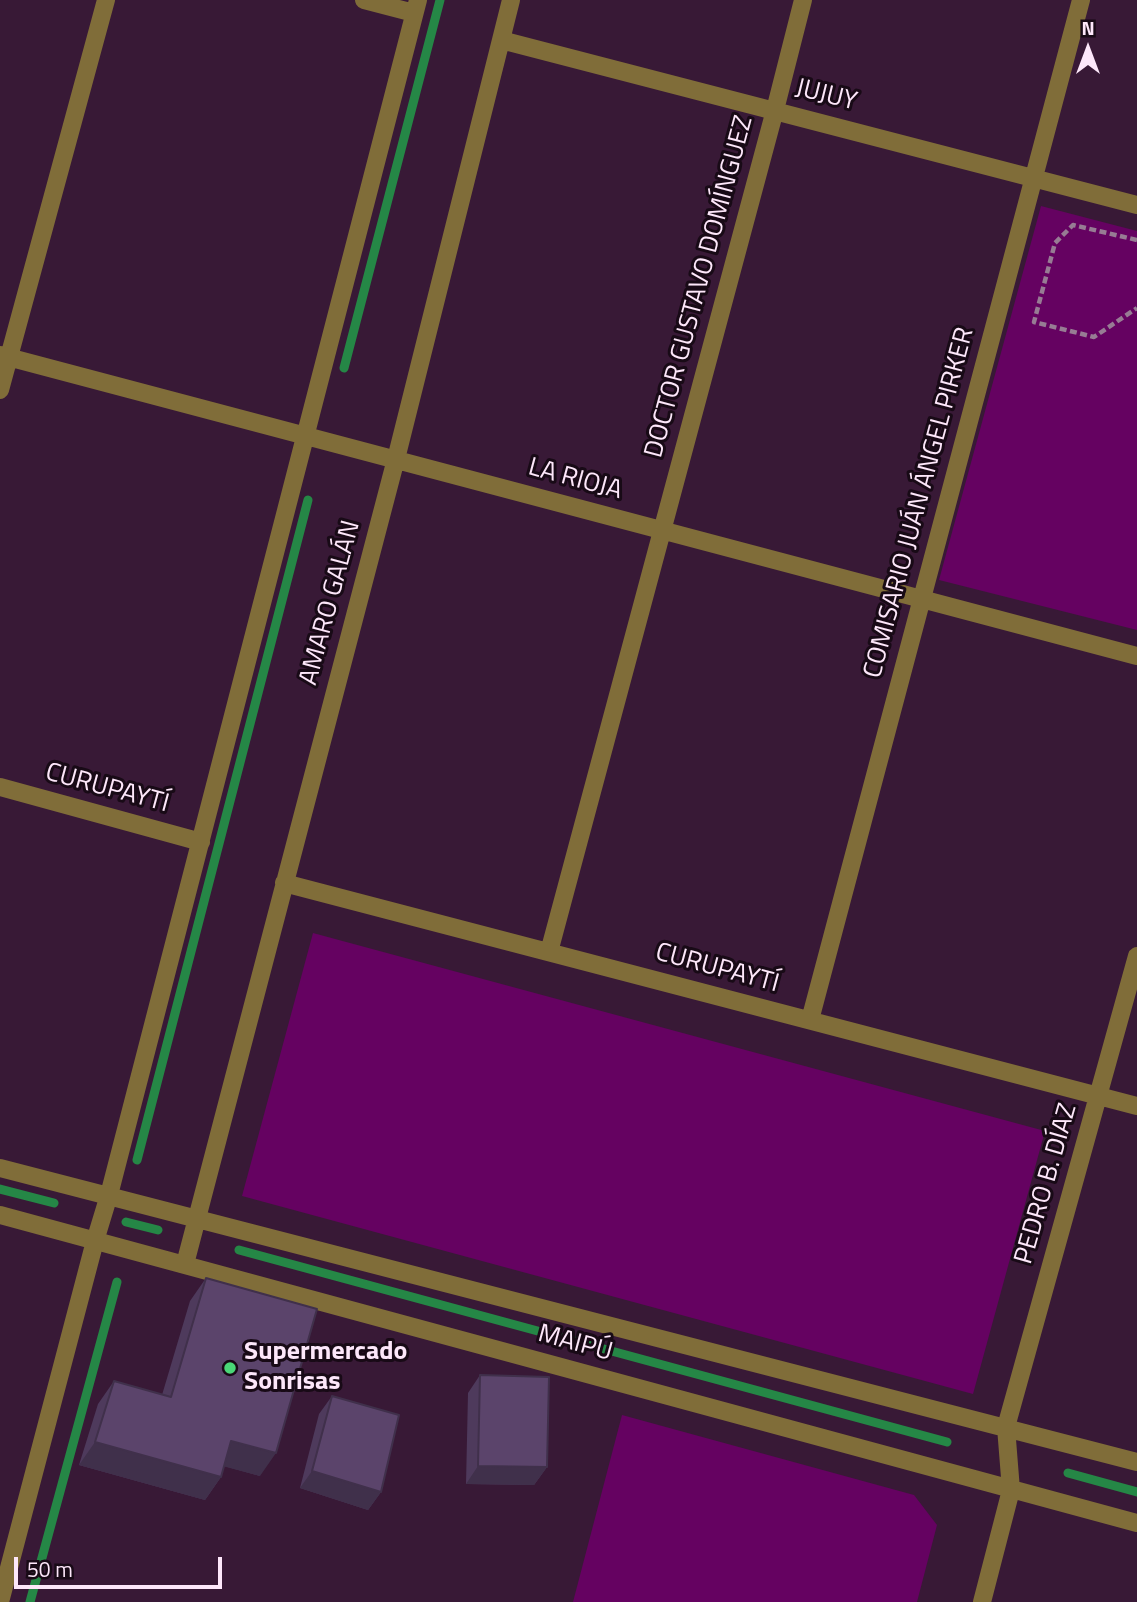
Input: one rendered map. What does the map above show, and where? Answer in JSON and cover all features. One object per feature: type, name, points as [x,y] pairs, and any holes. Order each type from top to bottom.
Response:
[{"type":"street","points":[[0,390],[4,356],[106,0]]},
{"type":"street","points":[[0,1602],[109,1195],[416,7],[364,0]]},
{"type":"street","name":"AMARO GALÁN","points":[[185,1264],[396,459],[511,0]]},
{"type":"street","name":"DOCTOR GUSTAVO DOMÍNGUEZ","points":[[549,952],[803,0]]},
{"type":"street","name":"COMISARIO JUÁN ÁNGEL PIRKER","points":[[810,1020],[1081,0]]},
{"type":"street","name":"JUJUY","points":[[501,40],[1137,205]]},
{"type":"street","name":"LA RIOJA","points":[[4,356],[1137,656]]},
{"type":"street","name":"CURUPAYTÍ","points":[[0,787],[201,842]]},
{"type":"street","name":"CURUPAYTÍ","points":[[284,883],[1137,1106]]},
{"type":"street","name":"PEDRO B. DÍAZ","points":[[1006,1427],[1137,956]]},
{"type":"street","name":"MAIPÚ","points":[[0,1168],[1137,1462]]},
{"type":"street","name":"MAIPÚ","points":[[0,1215],[1137,1523]]},
{"type":"street","points":[[982,1602],[1011,1490],[1006,1427]]},
{"type":"path","points":[[1137,240],[1073,225],[1055,243],[1034,322],[1094,337],[1137,308]]},
{"type":"shaded area","points":[[1041,206],[1137,231],[1137,630],[939,580]]},
{"type":"shaded area","points":[[313,933],[1045,1131],[973,1394],[242,1196]]},
{"type":"shaded area","points":[[622,1415],[914,1495],[937,1525],[917,1602],[573,1602]]},
{"type":"building","name":"Supermercado Sonrisas","points":[[206,1278],[317,1309],[276,1453],[231,1441],[221,1477],[95,1442],[114,1381],[171,1397]]},
{"type":"building","points":[[480,1375],[549,1377],[547,1467],[478,1466]]},
{"type":"building","points":[[332,1396],[399,1415],[381,1492],[312,1471]]},
{"type":"waterway","points":[[344,368],[440,0]]},
{"type":"waterway","points":[[137,1160],[308,500]]},
{"type":"waterway","points":[[0,1189],[54,1203]]},
{"type":"waterway","points":[[126,1222],[158,1230]]},
{"type":"waterway","points":[[239,1250],[947,1442]]},
{"type":"waterway","points":[[30,1602],[117,1282]]},
{"type":"waterway","points":[[1068,1473],[1137,1492]]},
{"type":"place","name":"Supermercado Sonrisas","points":[[230,1368]]}]
